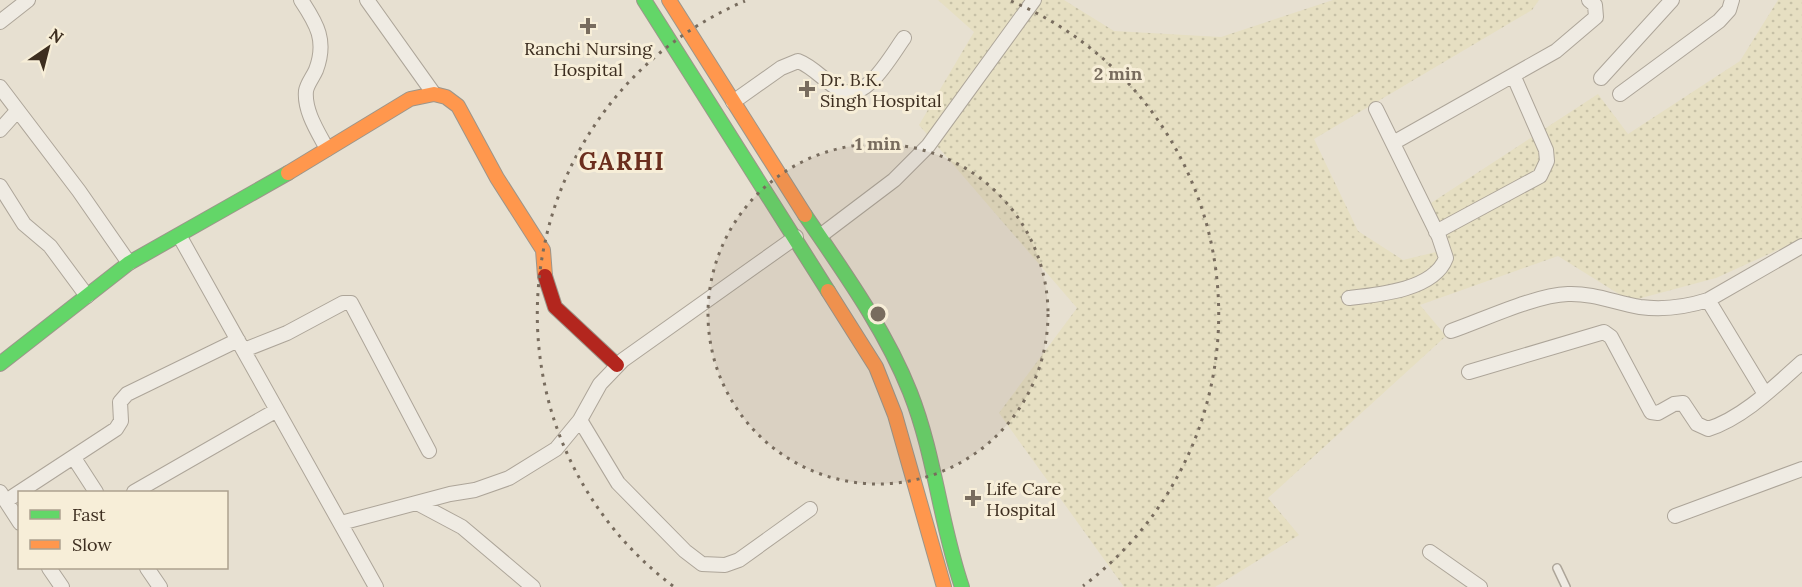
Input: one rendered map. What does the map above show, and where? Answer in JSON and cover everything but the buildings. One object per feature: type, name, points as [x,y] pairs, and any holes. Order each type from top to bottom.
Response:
[{"type":"main road","points":[[644,0],[868,350],[885,386],[944,587]]},
{"type":"main road","points":[[669,0],[873,320],[911,394],[938,489],[949,549],[962,587]]},
{"type":"main road","points":[[0,364],[129,263],[180,237],[410,99],[434,94],[446,96],[458,106],[497,178],[543,250],[546,277],[555,307],[617,365]]},
{"type":"street","points":[[0,22],[28,0]]},
{"type":"street","points":[[301,0],[321,37],[322,52],[306,89],[306,101],[327,149]]},
{"type":"street","points":[[367,0],[434,94]]},
{"type":"street","points":[[820,236],[894,180],[928,146],[1034,0]]},
{"type":"street","points":[[1393,143],[1514,77],[1566,44],[1592,22],[1597,11],[1589,0]]},
{"type":"street","points":[[1601,78],[1672,0]]},
{"type":"street","points":[[1620,94],[1719,21],[1728,10],[1732,0]]},
{"type":"street","points":[[733,102],[781,68],[798,61],[806,64],[840,90],[848,94],[856,93],[875,78],[904,38]]},
{"type":"street","points":[[1436,232],[1530,183],[1544,170],[1547,161],[1546,150],[1514,77]]},
{"type":"street","points":[[0,87],[79,191],[129,263]]},
{"type":"street","points":[[1348,298],[1389,294],[1435,274],[1446,258],[1436,232],[1376,109]]},
{"type":"street","points":[[0,130],[17,111]]},
{"type":"street","points":[[0,186],[24,224],[50,246],[87,296]]},
{"type":"street","points":[[180,237],[376,587]]},
{"type":"street","points":[[341,523],[475,490],[509,478],[556,449],[580,420],[600,384],[617,365],[796,237]]},
{"type":"street","points":[[1451,331],[1548,297],[1567,294],[1590,295],[1642,307],[1668,308],[1691,305],[1708,300],[1802,246]]},
{"type":"street","points":[[1708,300],[1765,394]]},
{"type":"street","points":[[18,520],[3,497],[74,458],[117,429],[121,421],[120,402],[127,394],[241,345],[287,333],[343,303],[351,303],[429,452]]},
{"type":"street","points":[[1469,372],[1604,332],[1611,337],[1648,409],[1654,414],[1683,403],[1697,423],[1708,429],[1732,417],[1765,394],[1802,362]]},
{"type":"street","points":[[136,491],[278,410]]},
{"type":"street","points":[[580,420],[618,483],[685,551],[702,564],[725,565],[739,560],[810,509]]},
{"type":"street","points":[[74,458],[95,491]]},
{"type":"street","points":[[1675,516],[1802,469]]},
{"type":"street","points":[[417,503],[462,527],[533,587]]},
{"type":"street","points":[[1430,552],[1480,587]]},
{"type":"street","points":[[50,569],[62,587]]},
{"type":"street","points":[[148,569],[160,587]]},
{"type":"lane","points":[[1557,568],[1566,587]]},
{"type":"shaded area","points":[[938,0],[1064,0],[1114,31],[1221,37],[1333,0],[1539,0],[1532,10],[1314,139],[1358,231],[1403,260],[1444,250],[1431,203],[1598,94],[1628,134],[1740,61],[1778,0],[1802,0],[1802,239],[1716,278],[1630,301],[1558,256],[1420,305],[1446,336],[1268,498],[1299,535],[1215,587],[1124,587],[999,413],[1077,308],[919,125],[974,32]]},
{"type":"traffic: fast","points":[[644,0],[828,291]]},
{"type":"traffic: fast","points":[[0,364],[129,263],[288,173]]},
{"type":"traffic: fast","points":[[805,215],[876,323],[910,392],[926,440],[954,563],[962,587]]},
{"type":"traffic: slow","points":[[669,0],[805,215]]},
{"type":"traffic: slow","points":[[288,173],[410,99],[434,94],[446,97],[458,106],[497,178],[543,250],[545,276]]},
{"type":"traffic: slow","points":[[828,291],[876,367],[895,415],[944,587]]},
{"type":"traffic: jam","points":[[545,276],[555,307],[617,365]]},
{"type":"place","name":"Ranchi Nursing Hospital","points":[[588,26]]},
{"type":"place","name":"Dr. B.K. Singh Hospital","points":[[807,89]]},
{"type":"place","name":"Life Care Hospital","points":[[973,498]]},
{"type":"district","name":"GARHI","points":[[622,161]]}]
